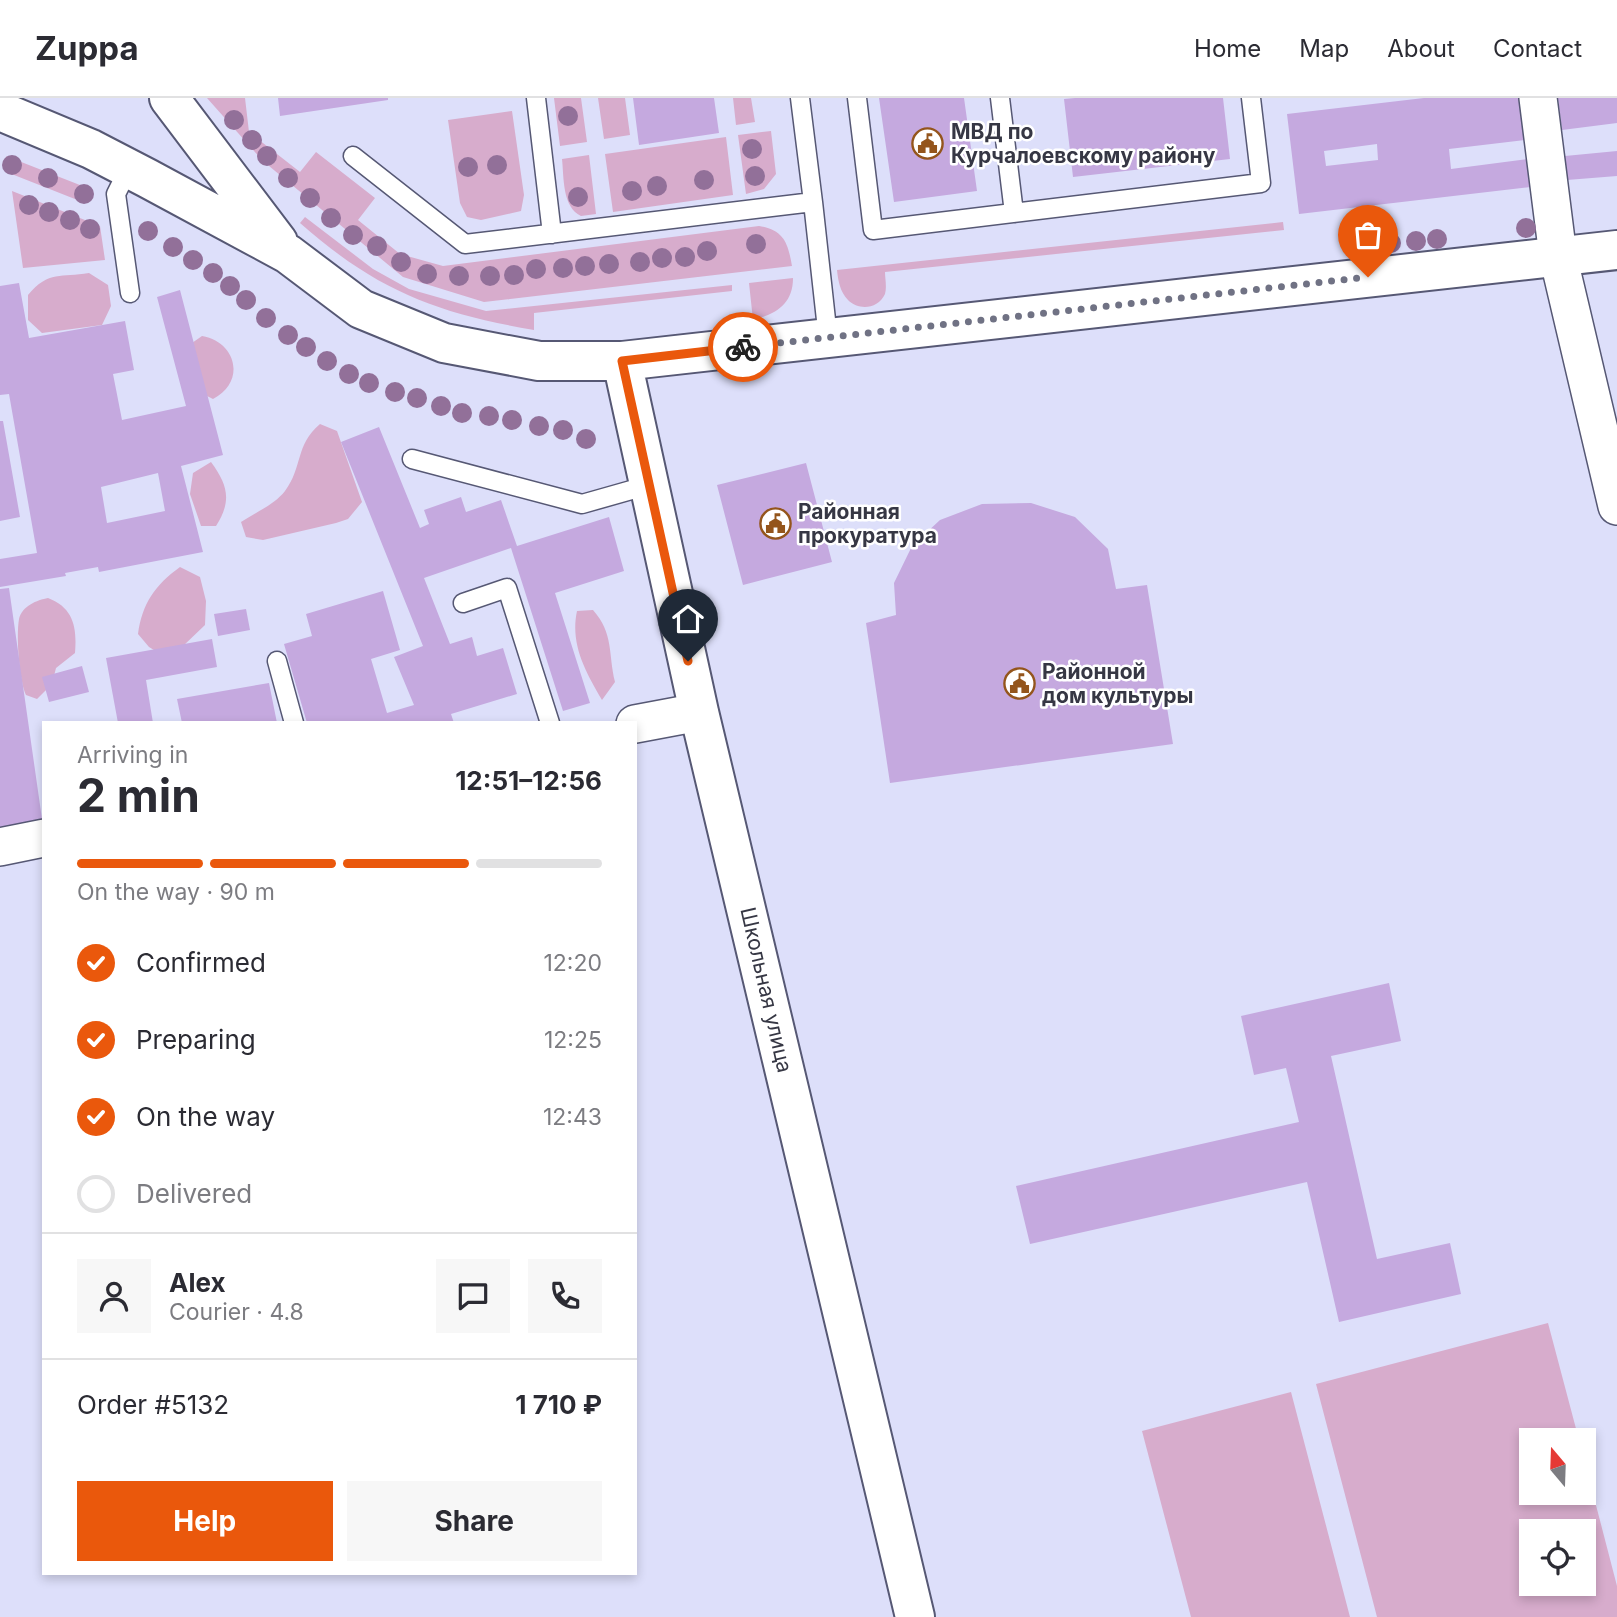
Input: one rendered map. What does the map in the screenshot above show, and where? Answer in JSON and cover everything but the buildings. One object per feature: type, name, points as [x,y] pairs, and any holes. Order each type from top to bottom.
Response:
[{"type":"main road","points":[[169,98],[288,254]]},
{"type":"main road","points":[[0,111],[129,169],[288,254],[361,309],[444,343],[539,361],[622,361],[1617,250]]},
{"type":"main road","name":"Школьная улица","points":[[622,361],[699,712],[915,1617]]},
{"type":"street","points":[[1538,98],[1558,256],[1617,506]]},
{"type":"street","points":[[637,724],[699,712]]},
{"type":"street","points":[[0,847],[42,838]]},
{"type":"lane","points":[[536,98],[552,234]]},
{"type":"lane","points":[[800,98],[828,338]]},
{"type":"lane","points":[[857,98],[873,230],[1261,183],[1251,98]]},
{"type":"lane","points":[[1000,98],[1014,213]]},
{"type":"lane","points":[[353,156],[465,244],[813,202]]},
{"type":"lane","points":[[129,169],[116,194],[130,293]]},
{"type":"lane","points":[[412,459],[582,504],[649,485]]},
{"type":"lane","points":[[463,603],[507,588],[549,721]]},
{"type":"lane","points":[[277,661],[293,721]]},
{"type":"shaded area","points":[[207,98],[245,98],[249,132],[300,172],[316,152],[375,198],[358,220],[400,254],[443,266],[759,226],[779,234],[789,251],[792,266],[484,302],[403,277],[263,161]]},
{"type":"shaded area","points":[[554,98],[581,98],[587,142],[560,146]]},
{"type":"shaded area","points":[[598,98],[625,98],[630,135],[604,139]]},
{"type":"shaded area","points":[[733,98],[751,98],[755,122],[736,125]]},
{"type":"shaded area","points":[[512,111],[524,195],[521,211],[481,220],[467,217],[460,203],[448,120]]},
{"type":"shaded area","points":[[771,131],[776,174],[764,189],[746,194],[738,135]]},
{"type":"shaded area","points":[[726,137],[733,195],[613,212],[605,154]]},
{"type":"shaded area","points":[[589,155],[596,214],[581,216],[570,206],[567,199],[562,159]]},
{"type":"shaded area","points":[[6,156],[90,189],[85,203],[9,173]]},
{"type":"shaded area","points":[[12,191],[100,226],[105,260],[23,268]]},
{"type":"shaded area","points":[[305,217],[373,269],[409,289],[486,311],[732,285],[732,291],[534,313],[534,330],[466,316],[381,282],[355,266],[300,223]]},
{"type":"shaded area","points":[[1283,222],[1284,230],[885,272],[885,294],[878,303],[868,307],[852,304],[845,297],[837,270]]},
{"type":"shaded area","points":[[89,273],[108,285],[111,306],[102,325],[42,333],[28,320],[28,295],[42,282],[56,276]]},
{"type":"shaded area","points":[[793,278],[790,295],[782,306],[769,315],[753,320],[749,283]]},
{"type":"shaded area","points":[[202,336],[223,346],[233,363],[230,383],[213,399],[197,391],[192,343]]},
{"type":"shaded area","points":[[320,424],[337,431],[362,502],[348,519],[336,523],[263,540],[246,537],[241,522],[281,496],[291,482],[307,440]]},
{"type":"shaded area","points":[[211,462],[221,478],[226,501],[216,526],[201,526],[190,494],[193,473]]},
{"type":"shaded area","points":[[180,567],[200,577],[206,601],[205,625],[182,647],[159,653],[149,647],[138,634],[140,623],[151,596],[163,581]]},
{"type":"shaded area","points":[[48,598],[63,607],[72,620],[75,653],[56,668],[52,684],[37,699],[26,695],[24,688],[18,627],[21,614],[27,607]]},
{"type":"shaded area","points":[[593,610],[607,636],[615,682],[602,700],[577,646],[577,611]]},
{"type":"shaded area","points":[[1548,1323],[1576,1428],[1519,1428],[1519,1505],[1596,1505],[1617,1586],[1617,1617],[1377,1617],[1316,1384]]},
{"type":"shaded area","points":[[1291,1392],[1350,1617],[1191,1617],[1142,1431]]},
{"type":"way so far","points":[[743,347],[1368,277]]},
{"type":"place","name":"МВД по Курчалоевскому району","points":[[928,144]]},
{"type":"place","name":"Районная прокуратура","points":[[775,524]]},
{"type":"place","name":"Районной дом культуры","points":[[1019,684]]},
{"type":"route","points":[[688,661],[622,361],[743,347]]}]
